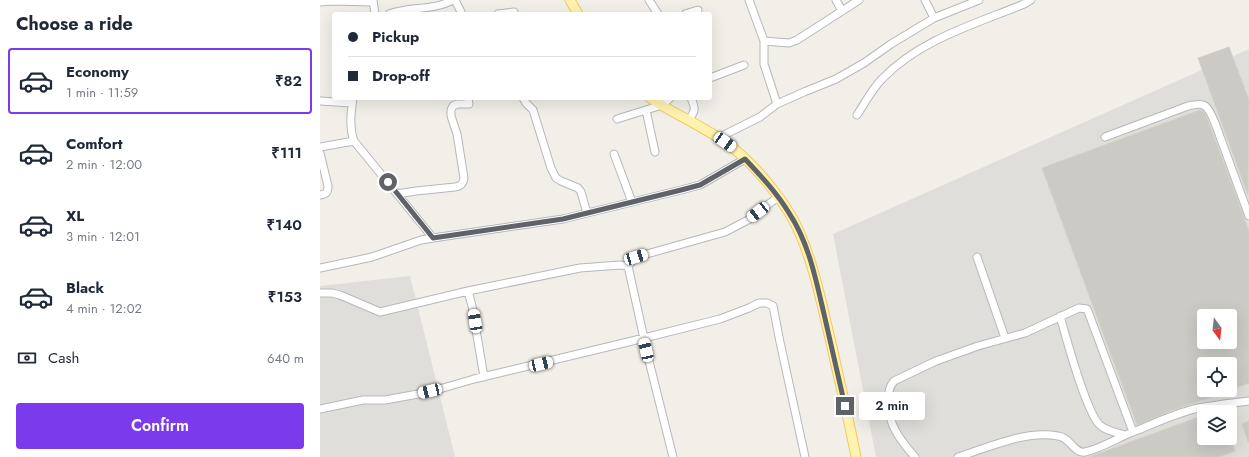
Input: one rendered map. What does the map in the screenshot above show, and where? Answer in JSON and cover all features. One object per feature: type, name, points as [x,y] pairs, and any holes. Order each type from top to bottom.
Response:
[{"type":"main road","points":[[570,0],[577,12]]},
{"type":"main road","points":[[653,100],[732,147],[761,175],[790,214],[801,235],[816,277],[856,457]]},
{"type":"street","points":[[394,12],[432,8],[447,4],[454,0],[461,12]]},
{"type":"street","points":[[649,0],[657,12]]},
{"type":"street","points":[[749,0],[764,41],[764,64],[776,104]]},
{"type":"street","points":[[836,0],[842,11]]},
{"type":"street","points":[[764,41],[789,43],[797,40],[859,0]]},
{"type":"street","points":[[925,0],[934,18]]},
{"type":"street","points":[[718,138],[760,117],[776,104],[836,79],[864,63],[934,18],[980,0]]},
{"type":"street","points":[[857,115],[881,80],[902,61],[945,36],[1031,0]]},
{"type":"street","points":[[320,2],[373,1],[375,12]]},
{"type":"street","points":[[692,12],[698,10]]},
{"type":"street","points":[[712,77],[744,65]]},
{"type":"street","points":[[320,101],[353,100],[351,110],[351,132],[354,141],[433,238]]},
{"type":"street","points":[[397,194],[460,186],[464,178],[451,110],[452,106],[457,104],[468,104],[468,100]]},
{"type":"street","points":[[525,100],[533,110],[551,168],[556,178],[561,182],[578,188],[581,192],[586,213]]},
{"type":"street","points":[[617,119],[662,105],[668,100]]},
{"type":"street","points":[[688,120],[694,111],[694,104],[692,100]]},
{"type":"street","points":[[1105,137],[1188,106],[1195,104],[1205,105],[1215,123],[1249,216]]},
{"type":"street","points":[[646,110],[655,152]]},
{"type":"street","points":[[320,147],[354,141]]},
{"type":"street","points":[[320,153],[328,186],[328,191],[326,194],[320,195]]},
{"type":"street","points":[[614,154],[632,202]]},
{"type":"street","points":[[320,268],[372,257],[420,240],[556,220],[681,190],[700,185],[745,159]]},
{"type":"street","points":[[628,266],[636,257],[725,232],[748,220],[778,197]]},
{"type":"street","points":[[977,257],[1005,338]]},
{"type":"street","points":[[320,293],[340,295],[380,312],[387,312],[468,291],[580,268],[620,265],[628,266]]},
{"type":"street","points":[[628,266],[673,457]]},
{"type":"street","points":[[468,291],[484,377]]},
{"type":"street","points":[[320,409],[363,400],[385,400],[418,394],[720,319],[759,303],[767,303],[773,306],[805,457]]},
{"type":"street","points":[[915,457],[897,434],[891,420],[888,397],[890,385],[894,381],[936,361],[978,346],[1025,333],[1080,308],[1087,309],[1133,432]]},
{"type":"street","points":[[1060,316],[1083,390],[1095,418],[1102,427],[1125,435]]},
{"type":"street","points":[[958,457],[1021,437],[1041,434],[1063,436],[1076,450],[1084,453],[1183,412],[1198,408],[1249,401]]},
{"type":"shaded area","points":[[1249,49],[1249,457],[876,457],[833,234]]},
{"type":"shaded area","points":[[410,276],[455,457],[320,457],[320,286]]},
{"type":"building","points":[[1229,47],[1249,100],[1248,195],[1198,58]]},
{"type":"building","points":[[1200,110],[1206,115],[1249,231],[1249,383],[1237,387],[1237,357],[1197,357],[1197,397],[1211,397],[1173,410],[1137,425],[1042,168]]},
{"type":"building","points":[[1197,418],[1197,445],[1233,445],[1235,451],[1219,457],[1089,457]]},
{"type":"building","points":[[1249,421],[1249,442],[1248,442],[1242,424]]},
{"type":"route","points":[[388,182],[433,238],[563,219],[620,206],[700,185],[745,159],[761,175],[778,197],[790,214],[801,235],[816,277],[845,406]]}]
